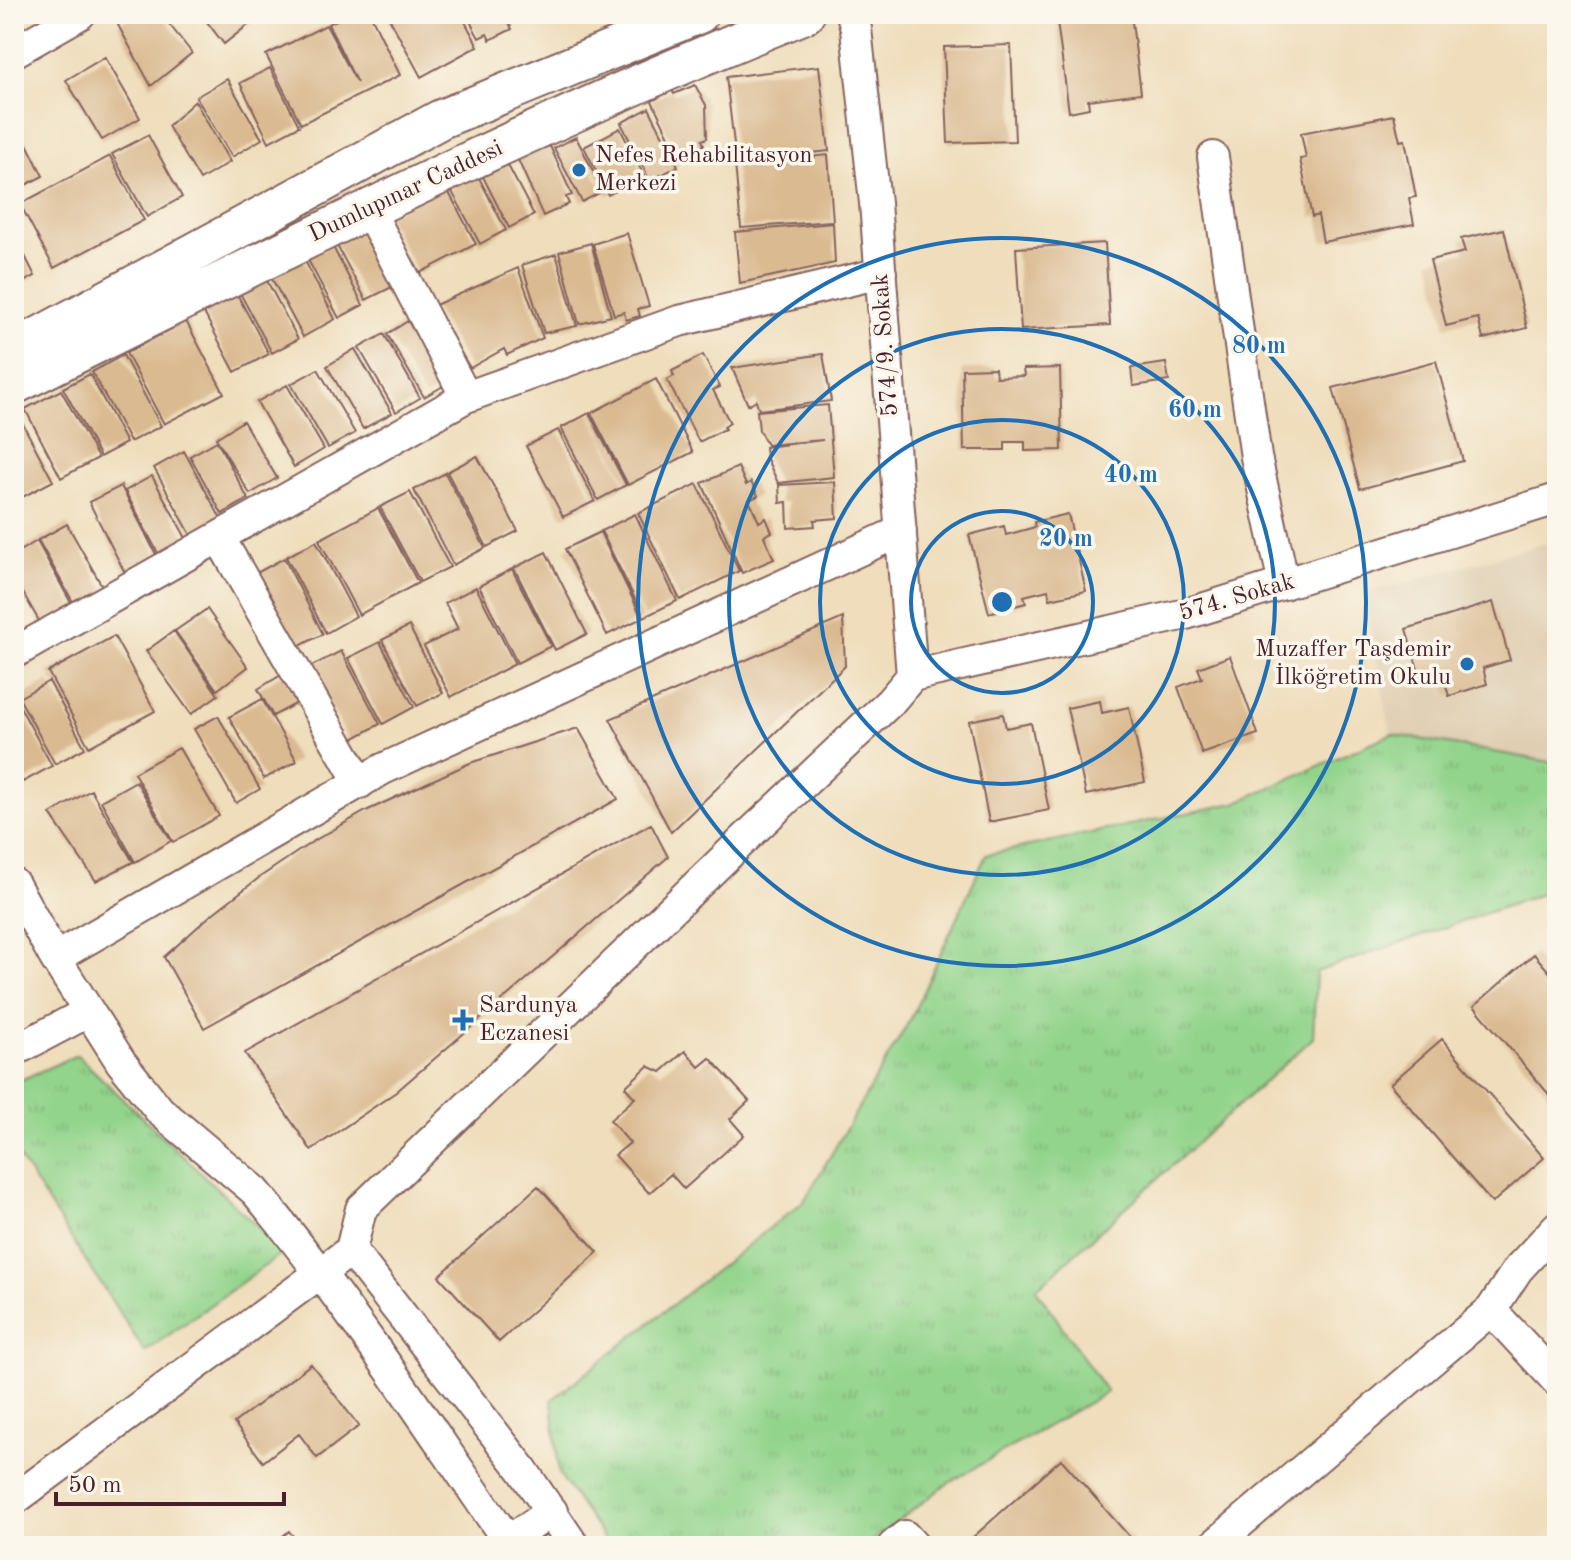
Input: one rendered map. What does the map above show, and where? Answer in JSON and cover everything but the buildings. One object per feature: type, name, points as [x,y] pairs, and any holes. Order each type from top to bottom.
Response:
[{"type":"street","points":[[14,52],[80,14]]},
{"type":"street","name":"Dumlupınar Caddesi","points":[[14,350],[441,119],[699,14]]},
{"type":"street","name":"Dumlupınar Caddesi","points":[[14,385],[368,208],[682,63],[805,14]]},
{"type":"street","name":"574/9. Sokak","points":[[852,14],[875,203],[912,676]]},
{"type":"street","points":[[1213,157],[1256,457],[1284,584]]},
{"type":"street","points":[[368,208],[466,397]]},
{"type":"street","points":[[14,653],[466,397],[679,321],[881,273]]},
{"type":"street","name":"574. Sokak","points":[[912,676],[1186,614],[1557,499]]},
{"type":"street","points":[[55,958],[383,769],[901,531]]},
{"type":"street","points":[[219,537],[360,783]]},
{"type":"street","points":[[14,1500],[351,1250],[361,1209],[890,702],[912,676]]},
{"type":"street","points":[[14,884],[55,958],[121,1062],[160,1111],[255,1191],[321,1274],[505,1543],[552,1511]]},
{"type":"street","points":[[14,1051],[88,1012]]},
{"type":"street","points":[[1213,1546],[1491,1310],[1518,1269],[1557,1227]]},
{"type":"street","points":[[351,1250],[552,1511],[574,1546]]},
{"type":"street","points":[[1491,1310],[1557,1381]]},
{"type":"street","points":[[893,1546],[905,1536],[914,1546]]},
{"type":"shaded area","name":"Muzaffer Taşdemir İlköğretim Okulu","points":[[1557,540],[1557,763],[1391,734],[1364,594]]},
{"type":"green space","points":[[1391,734],[1557,763],[1557,908],[1544,893],[1316,972],[1313,1038],[1036,1289],[1107,1392],[947,1484],[865,1546],[609,1546],[559,1474],[552,1400],[804,1201],[911,1018],[986,855],[1235,803]]},
{"type":"green space","points":[[77,1055],[284,1252],[145,1352],[14,1150],[14,1083]]},
{"type":"place","name":"Nefes Rehabilitasyon Merkezi","points":[[579,170]]},
{"type":"place","name":"Muzaffer Taşdemir İlköğretim Okulu","points":[[1467,664]]},
{"type":"place","name":"Sardunya Eczanesi","points":[[463,1020]]}]
